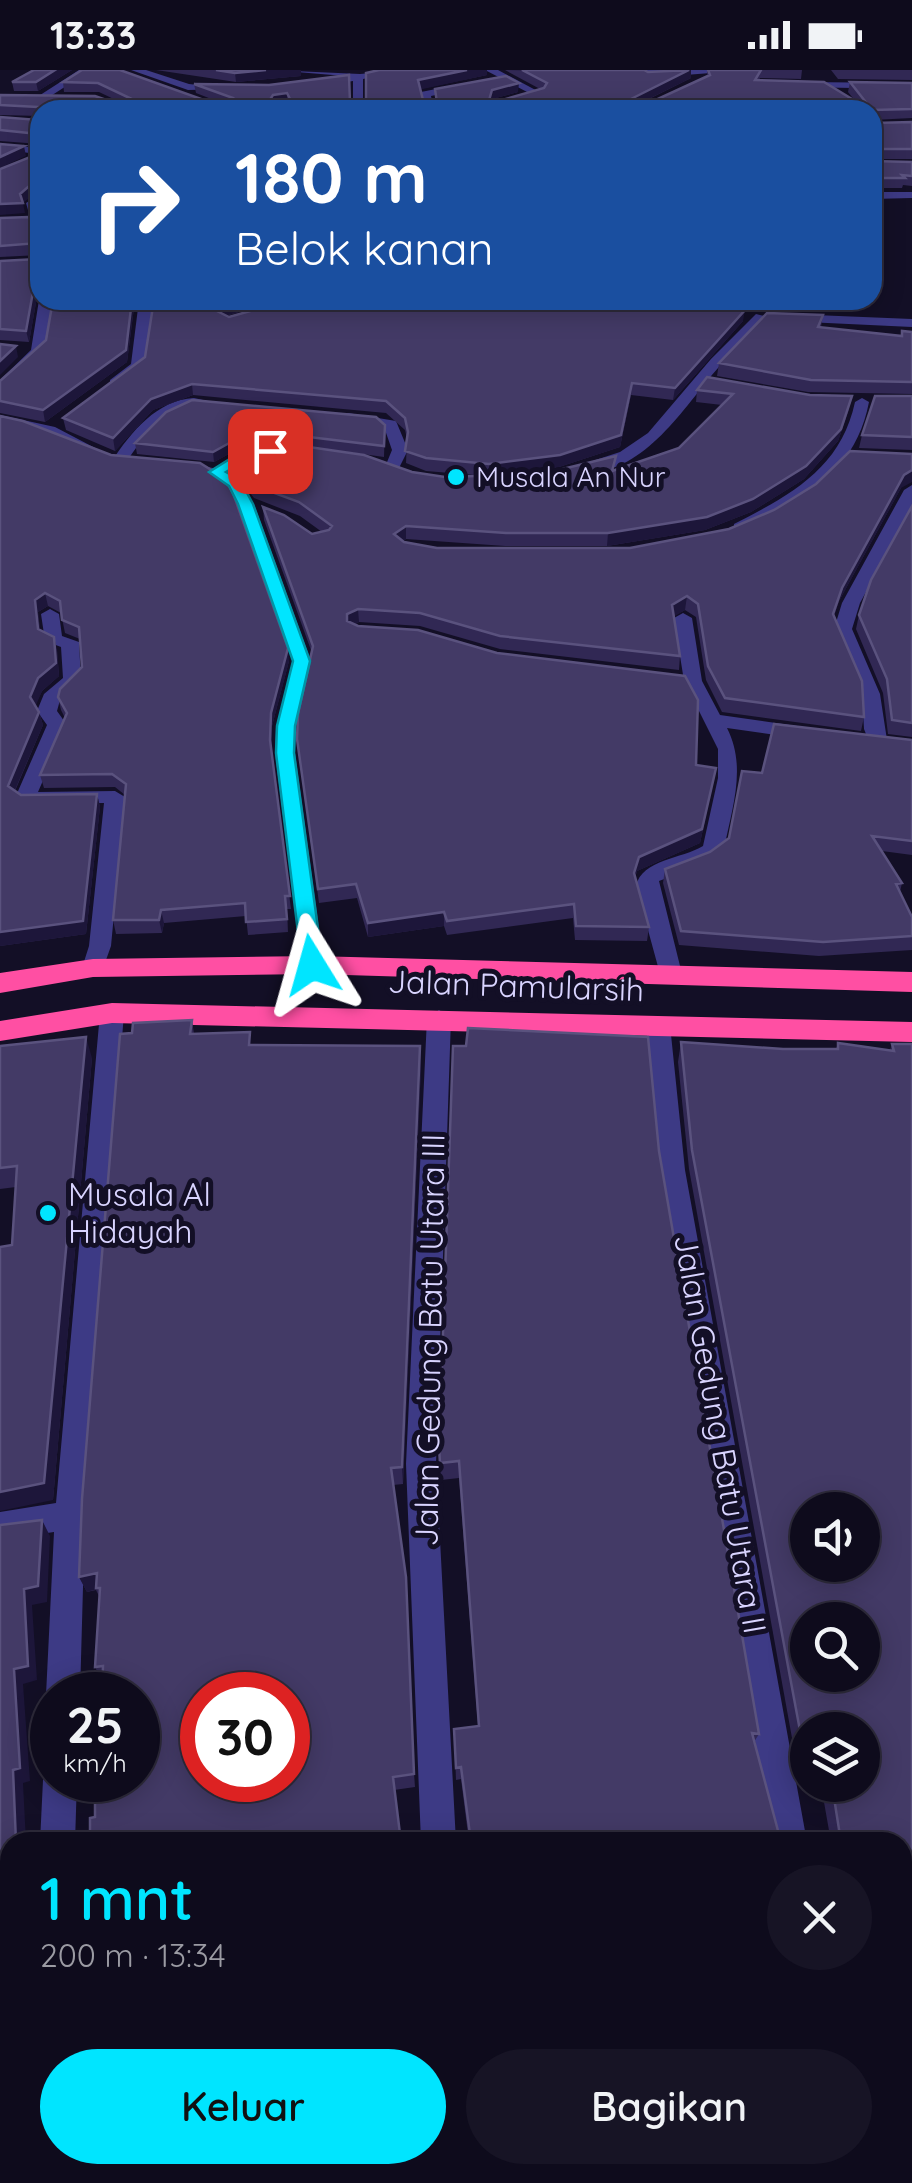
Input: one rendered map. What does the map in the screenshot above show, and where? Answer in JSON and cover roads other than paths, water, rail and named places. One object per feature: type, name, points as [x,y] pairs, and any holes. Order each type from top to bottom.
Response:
[{"type":"highway","name":"Jalan Pamularsih","points":[[0,983],[93,968],[312,965],[912,982]]},
{"type":"highway","name":"Jalan Pamularsih","points":[[0,1031],[112,1013],[912,1032]]},
{"type":"street","points":[[39,98],[86,70]]},
{"type":"street","points":[[136,70],[174,84],[246,89]]},
{"type":"street","points":[[277,70],[336,71],[358,76]]},
{"type":"street","points":[[299,87],[400,70]]},
{"type":"street","points":[[636,70],[647,75],[695,77],[744,70]]},
{"type":"street","points":[[123,74],[189,98],[208,88]]},
{"type":"street","points":[[358,76],[358,100]]},
{"type":"street","points":[[490,76],[538,96],[520,100]]},
{"type":"street","points":[[781,83],[912,83]]},
{"type":"street","points":[[426,100],[425,94],[472,84]]},
{"type":"street","points":[[20,98],[65,98]]},
{"type":"street","points":[[0,146],[30,149]]},
{"type":"street","points":[[882,196],[912,196]]},
{"type":"street","points":[[15,204],[30,201]]},
{"type":"street","points":[[0,222],[30,224]]},
{"type":"street","points":[[0,388],[38,351],[44,310]]},
{"type":"street","points":[[98,394],[138,366],[146,310]]},
{"type":"street","points":[[657,312],[671,310]]},
{"type":"street","points":[[723,310],[760,317],[912,323]]},
{"type":"street","points":[[838,320],[841,310]]},
{"type":"street","points":[[567,472],[615,460],[653,439],[669,424],[700,380],[760,317]]},
{"type":"street","points":[[20,349],[38,351]]},
{"type":"street","points":[[700,380],[718,384]]},
{"type":"street","points":[[720,534],[807,491],[854,455],[862,402]]},
{"type":"street","points":[[120,461],[137,437],[176,406],[241,406]]},
{"type":"street","points":[[324,414],[391,424],[400,450],[392,467]]},
{"type":"street","points":[[50,430],[66,418]]},
{"type":"street","points":[[3,422],[50,430],[120,461],[216,472],[234,483],[246,504],[302,661],[286,726],[285,753],[312,965]]},
{"type":"street","points":[[216,472],[236,459]]},
{"type":"street","points":[[373,464],[392,467],[410,476]]},
{"type":"street","points":[[710,719],[759,729],[886,742],[872,730],[873,698],[842,626],[848,605],[872,570],[912,490]]},
{"type":"street","points":[[246,504],[268,513]]},
{"type":"street","points":[[50,614],[54,641],[70,642],[72,680],[51,698],[47,711],[57,725],[25,798],[115,797],[100,946],[93,968]]},
{"type":"street","points":[[671,974],[647,886],[649,878],[665,867],[701,857],[714,849],[729,767],[723,734],[685,680],[683,618]]},
{"type":"street","points":[[64,1672],[70,1515],[112,1013]]},
{"type":"street","name":"Jalan Gedung Batu Utara III","points":[[438,1832],[421,1464],[439,1018]]},
{"type":"street","name":"Jalan Gedung Batu Utara II","points":[[658,1025],[672,1170],[788,1832]]},
{"type":"street","points":[[0,1526],[70,1515]]},
{"type":"street","points":[[58,1832],[59,1802]]},
{"type":"place","name":"Musala An Nur","points":[[456,477]]},
{"type":"place","name":"Musala Al Hidayah","points":[[48,1213]]}]
